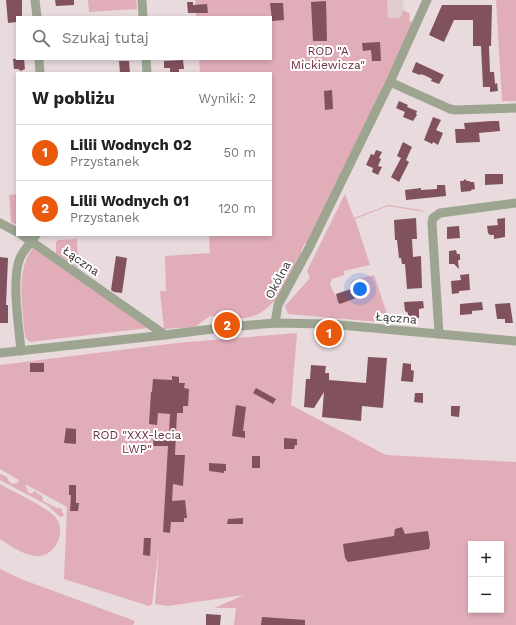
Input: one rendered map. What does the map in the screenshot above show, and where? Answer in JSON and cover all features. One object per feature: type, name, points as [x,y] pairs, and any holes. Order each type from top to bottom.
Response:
[{"type":"street","points":[[35,0],[37,16]]},
{"type":"street","points":[[142,0],[143,16]]},
{"type":"street","name":"Okólna","points":[[274,323],[278,305],[309,248],[390,82],[427,0]]},
{"type":"street","points":[[39,60],[40,72]]},
{"type":"street","points":[[146,60],[147,72]]},
{"type":"street","points":[[390,82],[455,110],[516,108]]},
{"type":"street","points":[[438,334],[433,218],[440,213],[516,203]]},
{"type":"street","points":[[0,223],[16,231]]},
{"type":"street","points":[[21,351],[16,274],[20,257],[34,238]]},
{"type":"street","name":"Łączna","points":[[34,238],[165,335]]},
{"type":"street","points":[[0,353],[274,323]]},
{"type":"street","name":"Łączna","points":[[274,323],[329,324],[516,341]]},
{"type":"shaded area","points":[[387,0],[402,0],[404,5],[400,18],[388,18]]},
{"type":"green space","points":[[88,0],[136,0],[137,9],[89,12]]},
{"type":"green space","name":"ROD \"A Mickiewicza\"","points":[[195,0],[387,0],[388,18],[400,18],[403,10],[410,14],[409,21],[413,22],[309,244],[305,243],[301,251],[302,253],[275,302],[259,313],[244,318],[210,316],[195,327],[164,329],[160,291],[166,291],[165,256],[210,253],[209,236],[272,236],[272,72],[200,72],[199,60],[272,60],[272,16],[196,16]]},
{"type":"green space","points":[[496,0],[516,0],[516,101],[502,101]]},
{"type":"green space","points":[[16,194],[16,224],[11,222],[9,195]]},
{"type":"green space","points":[[345,194],[354,218],[388,205],[421,210],[425,212],[388,206],[355,219],[370,265],[344,271],[344,275],[332,279],[330,285],[340,304],[359,297],[360,294],[357,287],[353,288],[351,283],[353,280],[374,275],[390,323],[288,314],[285,306],[310,278],[307,271]]},
{"type":"green space","points":[[77,239],[78,268],[56,253],[56,242],[58,240]]},
{"type":"green space","points":[[33,248],[148,328],[30,342],[25,337],[22,303],[22,279],[27,257]]},
{"type":"green space","name":"ROD \"XXX-lecia LWP\"","points":[[297,333],[291,405],[386,455],[516,462],[516,625],[234,625],[236,608],[214,608],[244,595],[168,606],[155,604],[159,547],[152,604],[149,606],[64,579],[67,507],[25,484],[28,492],[32,494],[34,491],[42,496],[43,501],[57,508],[61,508],[64,516],[60,517],[47,505],[0,480],[0,474],[7,477],[12,484],[17,483],[19,480],[0,469],[0,365],[177,343]]},
{"type":"green space","points":[[0,484],[46,509],[56,518],[59,524],[60,536],[54,548],[49,552],[36,556],[26,554],[0,539]]},
{"type":"green space","points":[[0,569],[21,579],[135,621],[133,625],[0,625]]},
{"type":"building","points":[[6,0],[22,0],[22,16],[16,16],[16,22],[8,23]]},
{"type":"building","points":[[55,0],[74,0],[74,5],[56,6]]},
{"type":"building","points":[[326,1],[327,41],[313,41],[311,2]]},
{"type":"building","points":[[187,2],[193,2],[193,5],[207,4],[208,13],[188,13]]},
{"type":"building","points":[[270,3],[283,3],[284,20],[272,21]]},
{"type":"building","points":[[442,5],[492,5],[491,46],[489,46],[490,72],[494,72],[495,84],[497,83],[498,91],[490,92],[490,87],[483,87],[481,46],[473,46],[473,20],[454,20],[444,42],[429,35]]},
{"type":"building","points":[[380,42],[381,61],[372,61],[371,50],[363,51],[362,43]]},
{"type":"building","points":[[13,59],[24,60],[25,69],[21,71],[14,69]]},
{"type":"building","points":[[183,60],[184,69],[179,69],[179,72],[170,72],[170,68],[164,68],[164,61]]},
{"type":"building","points":[[119,61],[129,61],[130,72],[120,72]]},
{"type":"building","points":[[416,62],[444,75],[439,84],[431,81],[432,79],[426,76],[412,72]]},
{"type":"building","points":[[332,90],[333,109],[325,110],[324,91]]},
{"type":"building","points":[[399,101],[408,105],[407,107],[417,111],[417,115],[413,121],[403,117],[405,112],[396,108]]},
{"type":"building","points":[[433,117],[441,120],[436,130],[443,133],[438,145],[424,140]]},
{"type":"building","points":[[499,121],[500,131],[479,133],[480,142],[456,143],[455,129],[465,129],[464,123]]},
{"type":"building","points":[[403,142],[412,147],[406,160],[409,162],[399,182],[391,177],[401,158],[397,156]]},
{"type":"building","points":[[376,150],[382,152],[379,158],[381,159],[378,166],[382,167],[378,175],[372,172],[373,168],[366,165],[371,154],[374,155]]},
{"type":"building","points":[[485,174],[503,174],[503,184],[485,185]]},
{"type":"building","points":[[465,179],[470,182],[474,182],[475,189],[461,192],[460,181]]},
{"type":"building","points":[[437,185],[445,185],[446,196],[406,200],[405,190],[421,188],[421,190],[437,189]]},
{"type":"building","points":[[416,218],[417,239],[412,239],[413,257],[421,256],[422,288],[407,289],[405,264],[402,264],[401,258],[399,258],[397,240],[395,240],[394,220]]},
{"type":"building","points":[[505,218],[505,237],[494,239],[494,235],[490,235],[488,233],[487,226],[498,225],[497,219]]},
{"type":"building","points":[[459,226],[460,238],[447,239],[447,227]]},
{"type":"building","points":[[456,250],[457,254],[460,254],[460,260],[458,260],[459,269],[454,264],[449,264],[449,251]]},
{"type":"building","points":[[116,256],[127,258],[122,293],[111,290]]},
{"type":"building","points":[[0,257],[8,258],[6,305],[8,305],[8,323],[0,323]]},
{"type":"building","points":[[469,274],[470,290],[459,291],[459,293],[452,294],[451,281],[461,280],[460,275]]},
{"type":"building","points":[[357,287],[360,294],[359,297],[340,304],[338,302],[336,294]]},
{"type":"building","points":[[423,301],[424,308],[419,309],[419,318],[408,318],[408,313],[405,311],[404,302]]},
{"type":"building","points":[[482,302],[483,310],[472,311],[472,314],[460,315],[460,304]]},
{"type":"building","points":[[510,303],[513,323],[505,323],[505,319],[497,319],[495,304]]},
{"type":"building","points":[[368,357],[387,358],[383,408],[362,406],[361,421],[322,417],[324,392],[314,408],[304,407],[306,379],[310,379],[311,365],[326,366],[325,373],[329,373],[329,380],[366,383]]},
{"type":"building","points":[[30,363],[44,363],[44,372],[30,372]]},
{"type":"building","points":[[403,363],[411,364],[411,370],[414,371],[413,382],[401,381]]},
{"type":"building","points":[[172,376],[179,377],[179,383],[185,383],[184,388],[189,389],[188,406],[183,406],[183,413],[177,413],[175,455],[185,455],[183,486],[173,484],[172,501],[185,500],[187,518],[184,518],[184,522],[171,522],[170,533],[163,532],[168,446],[153,446],[154,434],[169,435],[170,414],[158,413],[157,425],[149,424],[153,379],[172,380]]},
{"type":"building","points":[[256,388],[276,399],[273,404],[253,393]]},
{"type":"building","points":[[415,393],[423,393],[423,403],[414,402]]},
{"type":"building","points":[[236,405],[246,407],[243,431],[245,431],[245,438],[232,436]]},
{"type":"building","points":[[451,406],[460,406],[459,417],[451,416]]},
{"type":"building","points":[[66,428],[76,429],[76,444],[64,443]]},
{"type":"building","points":[[284,438],[297,439],[297,445],[295,445],[294,449],[284,449]]},
{"type":"building","points":[[252,456],[260,456],[260,468],[252,468]]},
{"type":"building","points":[[209,463],[226,464],[226,471],[224,471],[224,473],[209,471]]},
{"type":"building","points":[[69,485],[76,485],[76,503],[79,503],[78,511],[70,511],[71,495],[69,495]]},
{"type":"building","points":[[243,518],[243,524],[227,524],[228,519]]},
{"type":"building","points":[[402,527],[405,534],[428,531],[430,544],[429,549],[348,562],[345,558],[343,544],[394,536],[395,529]]},
{"type":"building","points":[[144,538],[151,538],[150,556],[143,555]]},
{"type":"building","points":[[206,614],[221,615],[220,625],[206,625]]},
{"type":"building","points":[[262,617],[305,620],[305,625],[261,625]]},
{"type":"place","name":"Lilii Wodnych 01","points":[[227,325]]},
{"type":"place","name":"Lilii Wodnych 02","points":[[329,333]]}]
